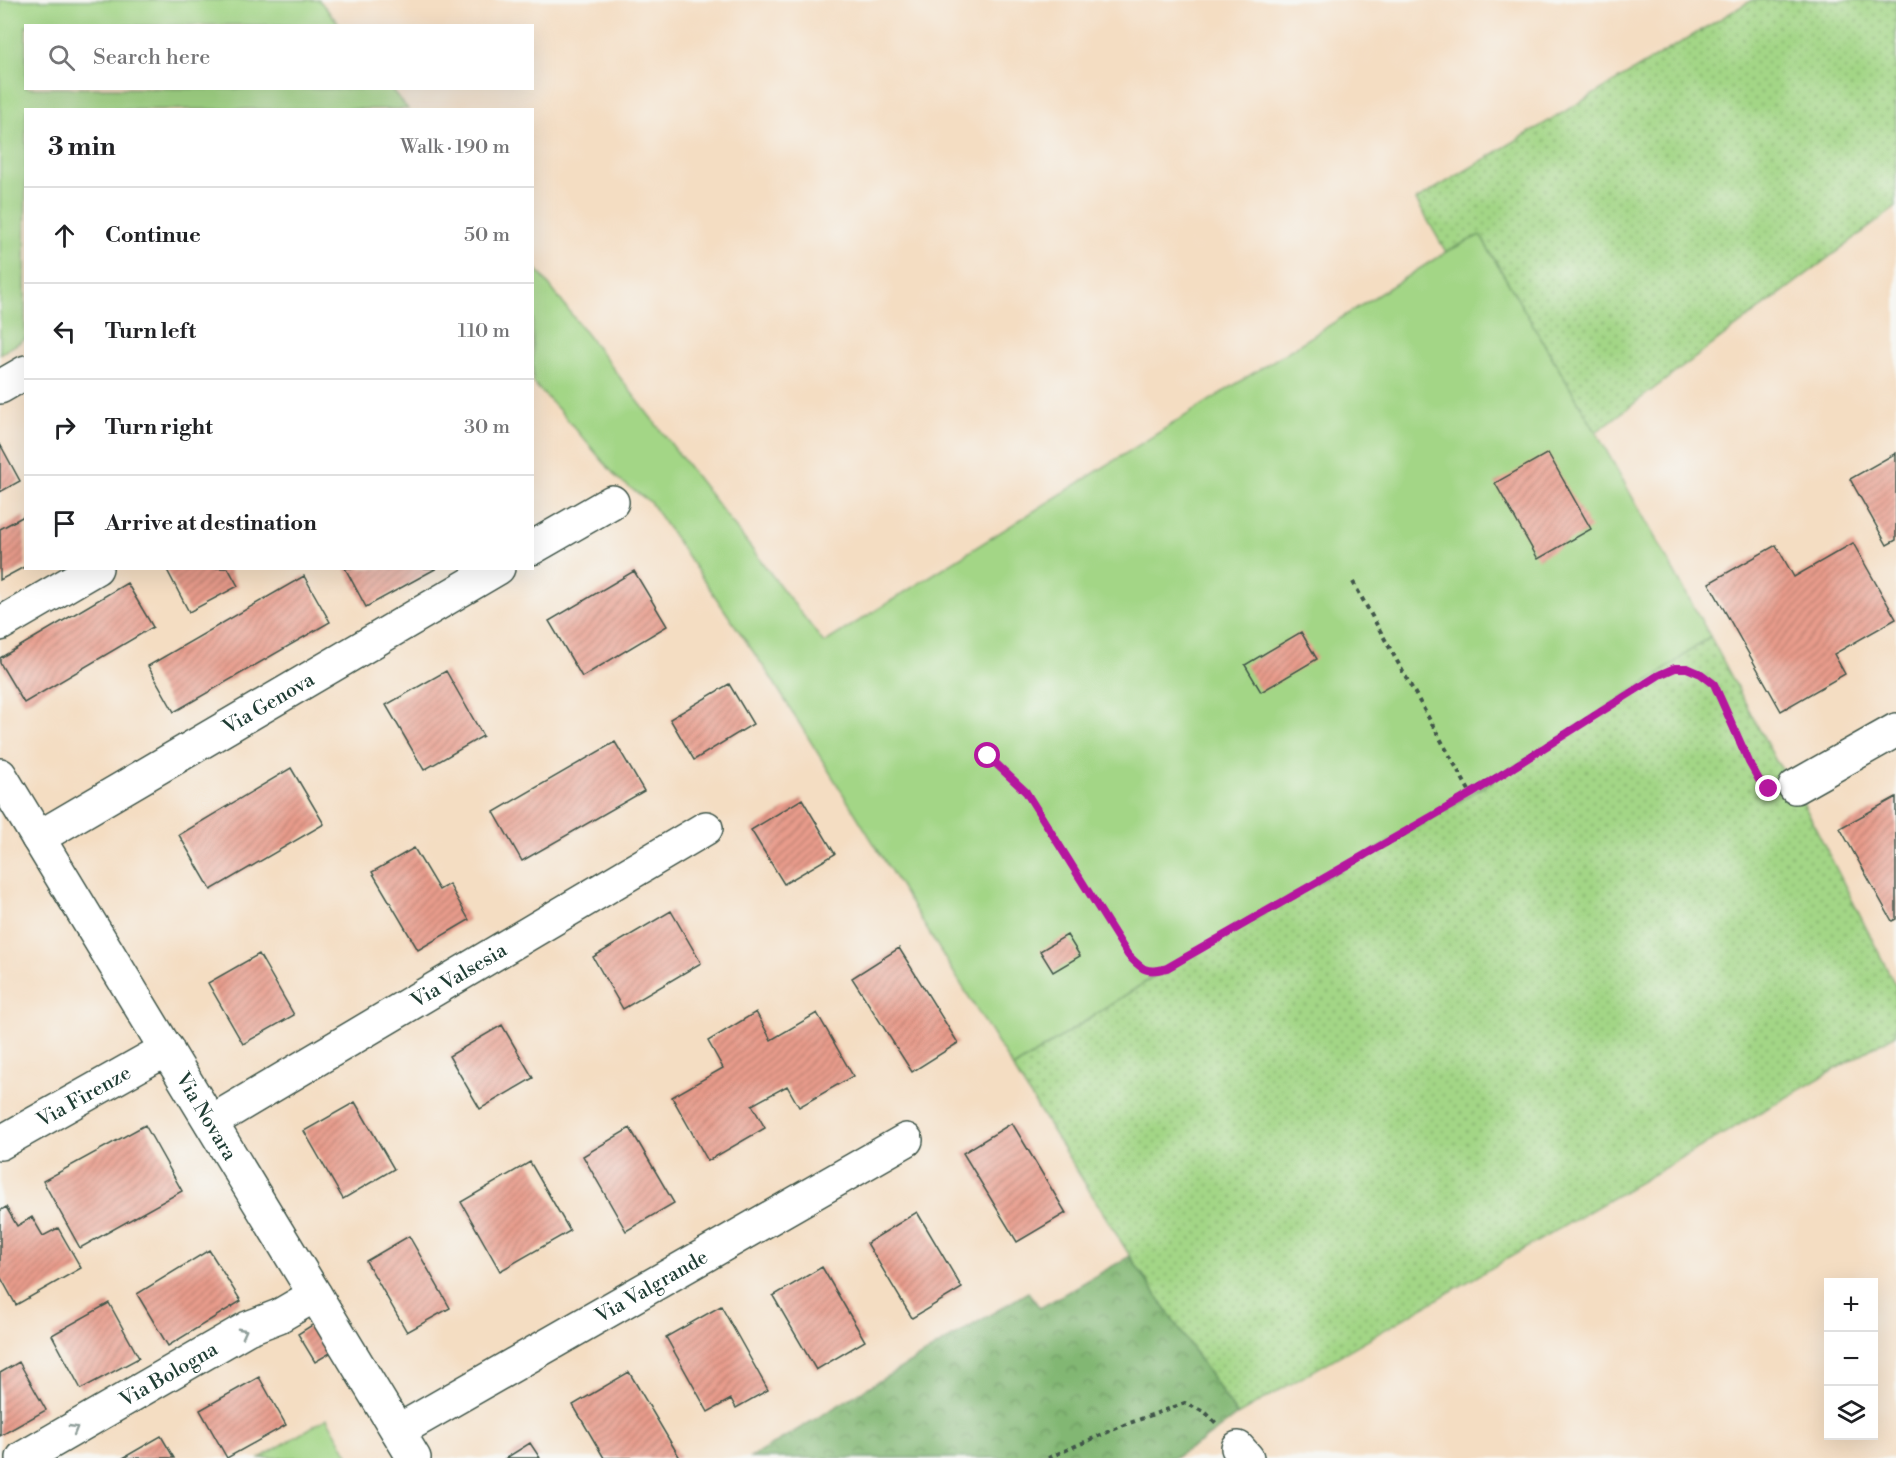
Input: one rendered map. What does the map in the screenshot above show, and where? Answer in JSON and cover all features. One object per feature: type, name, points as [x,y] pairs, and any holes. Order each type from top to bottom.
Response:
[{"type":"street","points":[[0,387],[24,373]]},
{"type":"street","points":[[534,547],[612,502]]},
{"type":"street","points":[[0,624],[93,570]]},
{"type":"street","name":"Via Genova","points":[[38,837],[495,570]]},
{"type":"street","points":[[1795,788],[1896,730]]},
{"type":"street","name":"Via Novara","points":[[0,775],[406,1444]]},
{"type":"street","name":"Via Valsesia","points":[[212,1122],[706,828]]},
{"type":"street","name":"Via Firenze","points":[[0,1143],[167,1049]]},
{"type":"street","name":"Via Valgrande","points":[[406,1444],[906,1140]]},
{"type":"street","name":"Via Bologna","points":[[23,1458],[248,1328],[279,1316],[315,1295]]},
{"type":"path","points":[[1353,582],[1471,794]]},
{"type":"path","points":[[988,756],[1026,792],[1128,955],[1140,967],[1153,972],[1167,968],[1471,794],[1659,675],[1675,668],[1687,668],[1701,674],[1714,684],[1759,780],[1769,789],[1795,788]]},
{"type":"path","points":[[1048,1458],[1124,1425],[1185,1403],[1206,1413],[1242,1453]]},
{"type":"green space","points":[[0,0],[319,0],[339,24],[24,24],[24,90],[392,90],[407,108],[24,108],[24,340],[0,354]]},
{"type":"green space","points":[[1752,0],[1896,0],[1896,207],[1596,432],[1480,235],[1446,252],[1416,200]]},
{"type":"green space","points":[[1480,235],[1596,432],[1710,636],[1659,674],[1489,783],[1167,968],[1013,1068],[770,676],[650,502],[618,479],[534,384],[534,266],[824,643],[1446,252]]},
{"type":"green space","points":[[1710,636],[1776,761],[1795,787],[1896,987],[1896,1034],[1237,1415],[1130,1256],[1013,1068],[1167,968],[1489,783],[1659,674]]},
{"type":"green space","points":[[1130,1256],[1237,1415],[1201,1442],[1173,1458],[750,1458],[1028,1292],[1040,1308]]},
{"type":"green space","points":[[327,1418],[350,1458],[260,1458]]},
{"type":"building","points":[[0,444],[20,481],[0,492]]},
{"type":"building","points":[[1548,453],[1591,529],[1538,559],[1495,483]]},
{"type":"building","points":[[1896,453],[1896,540],[1887,545],[1850,479]]},
{"type":"building","points":[[24,516],[24,567],[0,580],[0,529]]},
{"type":"building","points":[[1853,543],[1896,619],[1834,654],[1845,674],[1781,711],[1709,583],[1776,545],[1794,577]]},
{"type":"building","points":[[167,570],[229,570],[238,586],[189,612]]},
{"type":"building","points":[[346,570],[433,570],[366,607]]},
{"type":"building","points":[[634,571],[667,626],[582,677],[549,621]]},
{"type":"building","points":[[304,576],[330,622],[174,712],[148,666]]},
{"type":"building","points":[[127,583],[153,627],[24,703],[0,663],[0,658]]},
{"type":"building","points":[[1301,632],[1317,659],[1261,692],[1245,665]]},
{"type":"building","points":[[446,671],[483,736],[424,770],[386,705]]},
{"type":"building","points":[[729,684],[753,724],[694,760],[670,719]]},
{"type":"building","points":[[615,742],[644,791],[522,861],[494,812]]},
{"type":"building","points":[[291,768],[324,824],[211,890],[179,835]]},
{"type":"building","points":[[1896,797],[1896,919],[1892,921],[1840,828]]},
{"type":"building","points":[[802,799],[835,854],[784,884],[751,830]]},
{"type":"building","points":[[414,848],[439,890],[449,884],[469,920],[418,950],[372,872]]},
{"type":"building","points":[[671,911],[701,963],[623,1009],[593,957]]},
{"type":"building","points":[[1067,935],[1080,956],[1053,972],[1040,951]]},
{"type":"building","points":[[899,948],[958,1043],[912,1072],[852,978]]},
{"type":"building","points":[[259,954],[294,1015],[243,1044],[208,983]]},
{"type":"building","points":[[756,1012],[771,1040],[817,1013],[853,1076],[799,1107],[787,1086],[752,1105],[765,1128],[708,1161],[672,1097],[723,1068],[708,1041]]},
{"type":"building","points":[[502,1025],[533,1078],[480,1109],[449,1056]]},
{"type":"building","points":[[355,1102],[394,1169],[343,1199],[304,1131]]},
{"type":"building","points":[[1012,1123],[1066,1213],[1017,1242],[963,1153]]},
{"type":"building","points":[[145,1125],[182,1191],[80,1248],[43,1181]]},
{"type":"building","points":[[630,1128],[674,1203],[626,1231],[583,1156]]},
{"type":"building","points":[[530,1162],[570,1231],[500,1271],[461,1202]]},
{"type":"building","points":[[6,1207],[17,1226],[32,1217],[43,1236],[58,1228],[81,1268],[16,1305],[0,1276],[0,1211]]},
{"type":"building","points":[[917,1212],[962,1288],[912,1318],[867,1243]]},
{"type":"building","points":[[409,1236],[450,1308],[407,1332],[366,1261]]},
{"type":"building","points":[[209,1250],[241,1301],[168,1346],[137,1294]]},
{"type":"building","points":[[822,1267],[865,1341],[816,1370],[773,1296]]},
{"type":"building","points":[[109,1303],[139,1358],[81,1389],[52,1335]]},
{"type":"building","points":[[721,1306],[768,1390],[736,1408],[731,1399],[708,1412],[666,1337]]},
{"type":"building","points":[[320,1320],[337,1349],[315,1362],[298,1334]]},
{"type":"building","points":[[19,1362],[46,1410],[0,1436],[0,1373]]},
{"type":"building","points":[[629,1372],[680,1458],[604,1458],[573,1405]]},
{"type":"building","points":[[259,1377],[286,1425],[227,1458],[200,1410]]},
{"type":"building","points":[[161,1436],[174,1458],[123,1458]]},
{"type":"building","points":[[530,1443],[540,1458],[506,1458]]},
{"type":"route","points":[[988,756],[1026,792],[1128,955],[1140,967],[1153,972],[1167,968],[1416,826],[1489,783],[1659,675],[1675,668],[1687,668],[1701,674],[1714,684],[1749,762],[1759,780],[1769,789]]}]
